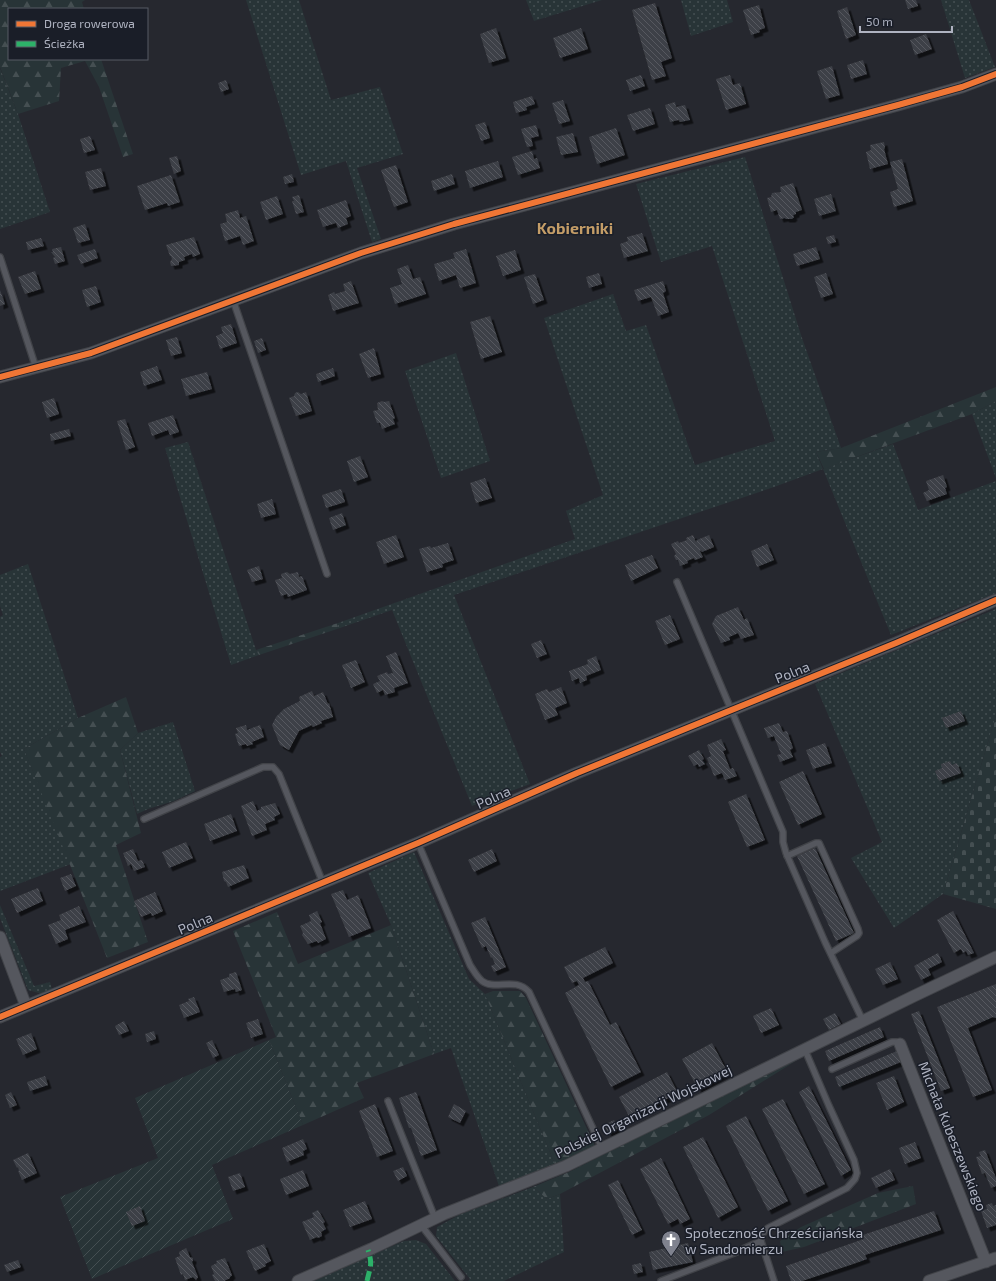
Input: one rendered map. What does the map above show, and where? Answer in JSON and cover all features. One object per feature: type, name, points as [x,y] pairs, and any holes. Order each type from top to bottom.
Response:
[{"type":"street","points":[[0,377],[91,353],[361,253],[454,224],[898,105],[962,87],[996,74]]},
{"type":"street","name":"Polna","points":[[0,1017],[418,843],[577,773],[896,643],[996,600]]},
{"type":"street","points":[[0,937],[26,1006]]},
{"type":"street","name":"Polskiej Organizacji Wojskowej","points":[[298,1281],[371,1249],[435,1218],[566,1166],[996,957]]},
{"type":"street","name":"Michała Kubeszewskiego","points":[[900,1044],[991,1260]]},
{"type":"street","points":[[929,1281],[991,1260]]},
{"type":"lane","points":[[0,257],[36,368]]},
{"type":"lane","points":[[233,300],[327,574]]},
{"type":"lane","points":[[677,582],[783,832],[783,842],[787,856],[863,1021]]},
{"type":"lane","points":[[144,819],[263,766],[273,767],[279,774],[323,883]]},
{"type":"lane","points":[[418,843],[470,965],[476,975],[483,982],[492,984],[517,984],[525,987],[529,992],[602,1148]]},
{"type":"lane","points":[[787,856],[819,843],[859,933],[857,936],[831,953]]},
{"type":"lane","points":[[832,1069],[892,1042],[898,1042],[900,1044]]},
{"type":"lane","points":[[774,1281],[760,1241],[761,1236],[768,1228],[847,1188],[855,1179],[856,1172],[854,1160],[805,1050]]},
{"type":"lane","points":[[388,1101],[435,1218]]},
{"type":"lane","points":[[420,1225],[461,1277]]},
{"type":"lane","points":[[661,1281],[734,1253],[760,1241]]},
{"type":"green space","points":[[0,0],[85,0],[82,2],[84,8],[8,8],[8,60],[101,60],[133,154],[123,157],[99,87],[85,61],[61,68],[59,101],[18,114],[0,67]]},
{"type":"green space","points":[[246,0],[299,0],[331,100],[380,87],[403,154],[357,168],[381,239],[372,242],[346,161],[301,175]]},
{"type":"green space","points":[[526,0],[602,0],[534,21]]},
{"type":"green space","points":[[681,0],[727,0],[733,22],[691,36]]},
{"type":"green space","points":[[941,0],[969,0],[995,67],[965,78]]},
{"type":"green space","points":[[0,68],[18,114],[50,212],[0,229]]},
{"type":"green space","points":[[745,157],[802,338],[841,448],[816,452],[823,469],[774,487],[454,595],[530,784],[472,806],[392,610],[337,629],[338,623],[575,539],[566,511],[603,495],[544,318],[613,294],[626,331],[646,325],[695,465],[775,441],[712,246],[661,262],[636,184]]},
{"type":"green space","points":[[456,353],[490,461],[441,478],[405,371]]},
{"type":"green space","points":[[996,387],[996,401],[972,414],[824,469],[816,452],[841,448]]},
{"type":"green space","points":[[996,401],[996,478],[972,414]]},
{"type":"green space","points":[[188,442],[256,650],[259,655],[231,665],[165,448]]},
{"type":"green space","points":[[893,444],[918,510],[996,481],[996,593],[891,635],[823,469]]},
{"type":"green space","points":[[28,564],[78,718],[24,749],[71,864],[0,891],[0,757],[2,756],[0,752],[0,617],[3,615],[0,606],[0,575]]},
{"type":"green space","points":[[996,609],[996,715],[943,894],[894,928],[851,858],[882,842],[815,684]]},
{"type":"green space","points":[[338,623],[337,629],[259,655],[256,650]]},
{"type":"green space","points":[[126,697],[138,733],[120,750],[141,833],[116,845],[148,942],[107,958],[24,749],[78,718]]},
{"type":"green space","points":[[996,715],[996,909],[943,894]]},
{"type":"green space","points":[[173,722],[195,791],[174,801],[137,814],[120,750],[138,733]]},
{"type":"green space","points":[[414,852],[469,979],[485,994],[556,1167],[499,1186],[451,1048],[434,1054],[391,925],[368,873]]},
{"type":"green space","points":[[0,905],[34,986],[50,982],[52,990],[42,994],[28,990],[0,918]]},
{"type":"green space","points":[[277,912],[298,964],[391,925],[434,1054],[357,1083],[364,1098],[303,1125],[269,1040],[276,1037],[233,931]]},
{"type":"green space","points":[[493,991],[520,991],[526,998],[595,1146],[556,1167],[485,994]]},
{"type":"green space","points":[[269,1040],[303,1125],[212,1165],[233,1219],[92,1279],[60,1197],[158,1158],[135,1098]]},
{"type":"green space","points":[[799,1059],[709,1115],[560,1194],[547,1199],[533,1187],[569,1172]]},
{"type":"green space","points":[[913,1186],[916,1204],[804,1247],[782,1252],[780,1241],[801,1227],[878,1193]]},
{"type":"green space","points":[[533,1187],[547,1199],[560,1194],[564,1252],[504,1281],[468,1281],[470,1279],[436,1236],[437,1227],[461,1214]]},
{"type":"green space","points":[[416,1240],[426,1244],[455,1281],[314,1281],[404,1241]]},
{"type":"building","points":[[905,0],[916,0],[918,6],[908,9]]},
{"type":"building","points":[[655,3],[672,58],[661,62],[666,76],[652,80],[632,10]]},
{"type":"building","points":[[759,5],[765,28],[759,30],[760,32],[751,35],[743,10]]},
{"type":"building","points":[[847,7],[856,35],[846,39],[837,11]]},
{"type":"building","points":[[496,28],[506,58],[489,63],[480,34]]},
{"type":"building","points":[[581,28],[588,49],[560,58],[553,38]]},
{"type":"building","points":[[926,34],[932,49],[915,55],[910,40]]},
{"type":"building","points":[[863,60],[867,74],[851,79],[847,65]]},
{"type":"building","points":[[832,66],[840,95],[826,99],[817,71]]},
{"type":"building","points":[[641,75],[645,86],[630,91],[626,80]]},
{"type":"building","points":[[730,75],[733,85],[740,83],[746,104],[726,110],[716,79]]},
{"type":"building","points":[[226,80],[229,89],[221,92],[218,83]]},
{"type":"building","points":[[532,96],[535,104],[526,107],[527,110],[516,113],[513,102]]},
{"type":"building","points":[[563,100],[570,121],[559,124],[552,103]]},
{"type":"building","points":[[675,102],[676,107],[685,105],[690,120],[670,122],[665,105]]},
{"type":"building","points":[[650,108],[655,124],[633,131],[627,115]]},
{"type":"building","points":[[485,122],[490,138],[481,141],[475,125]]},
{"type":"building","points":[[536,125],[539,136],[531,138],[533,146],[527,147],[521,129]]},
{"type":"building","points":[[616,128],[625,155],[597,164],[589,137]]},
{"type":"building","points":[[573,133],[578,152],[561,155],[556,137]]},
{"type":"building","points":[[90,136],[95,150],[84,153],[80,139]]},
{"type":"building","points":[[884,142],[884,149],[888,164],[870,169],[866,152],[871,150],[870,145]]},
{"type":"building","points":[[532,151],[534,159],[537,158],[540,168],[518,175],[512,157]]},
{"type":"building","points":[[177,156],[181,171],[174,174],[169,158]]},
{"type":"building","points":[[902,159],[913,201],[894,207],[890,192],[898,189],[890,162]]},
{"type":"building","points":[[498,161],[503,177],[470,188],[465,171]]},
{"type":"building","points":[[396,165],[408,202],[394,207],[381,170]]},
{"type":"building","points":[[101,168],[106,186],[90,190],[85,172]]},
{"type":"building","points":[[292,174],[294,182],[285,184],[283,177]]},
{"type":"building","points":[[452,174],[455,184],[434,191],[431,181]]},
{"type":"building","points":[[171,175],[180,202],[168,206],[167,203],[145,210],[137,186]]},
{"type":"building","points":[[793,183],[802,210],[796,212],[792,219],[780,219],[777,210],[771,212],[767,198],[771,197],[772,193],[781,192],[780,187]]},
{"type":"building","points":[[831,194],[836,211],[819,216],[814,199]]},
{"type":"building","points":[[299,195],[304,212],[296,214],[292,197]]},
{"type":"building","points":[[277,196],[283,214],[266,220],[260,202]]},
{"type":"building","points":[[346,200],[351,216],[346,218],[348,224],[338,228],[336,223],[323,227],[317,210]]},
{"type":"building","points":[[238,210],[240,218],[246,216],[254,241],[243,245],[240,236],[225,241],[220,224],[227,222],[225,214]]},
{"type":"building","points":[[85,224],[90,240],[78,243],[73,228]]},
{"type":"building","points":[[642,233],[648,251],[624,258],[620,244],[628,241],[627,237]]},
{"type":"building","points":[[834,235],[836,242],[828,244],[826,237]]},
{"type":"building","points":[[194,237],[200,254],[193,257],[192,254],[184,257],[185,260],[179,262],[179,265],[171,266],[170,262],[172,259],[166,245]]},
{"type":"building","points":[[41,238],[44,246],[28,250],[26,242]]},
{"type":"building","points":[[61,247],[65,261],[55,264],[53,258],[55,257],[51,252],[53,252],[52,249]]},
{"type":"building","points":[[816,247],[820,259],[797,266],[793,254]]},
{"type":"building","points":[[95,249],[98,258],[81,264],[77,255]]},
{"type":"building","points":[[466,249],[476,283],[460,288],[456,275],[439,281],[434,264],[455,258],[453,253]]},
{"type":"building","points":[[515,250],[521,270],[503,276],[496,256]]},
{"type":"building","points":[[408,265],[413,279],[420,277],[426,294],[395,304],[390,288],[402,284],[397,269]]},
{"type":"building","points":[[35,271],[41,289],[25,294],[18,277]]},
{"type":"building","points":[[599,273],[602,284],[589,288],[586,277]]},
{"type":"building","points":[[826,273],[833,294],[821,298],[814,277]]},
{"type":"building","points":[[535,274],[544,300],[533,304],[524,277]]},
{"type":"building","points":[[351,281],[359,303],[333,311],[328,295],[334,292],[335,294],[345,291],[343,284]]},
{"type":"building","points":[[663,281],[666,291],[663,293],[669,312],[658,316],[651,297],[638,301],[634,290]]},
{"type":"building","points":[[96,286],[101,302],[87,307],[82,290]]},
{"type":"building","points":[[0,290],[5,304],[0,306]]},
{"type":"building","points":[[490,316],[502,352],[481,359],[470,322]]},
{"type":"building","points":[[231,324],[237,343],[220,349],[216,336],[223,333],[221,327]]},
{"type":"building","points":[[177,337],[182,353],[171,356],[166,340]]},
{"type":"building","points":[[262,338],[266,350],[258,353],[254,341]]},
{"type":"building","points":[[374,348],[381,374],[368,378],[359,354]]},
{"type":"building","points":[[157,366],[162,380],[144,386],[140,372]]},
{"type":"building","points":[[333,368],[335,376],[318,382],[316,374]]},
{"type":"building","points":[[207,372],[212,389],[186,396],[181,379]]},
{"type":"building","points":[[298,392],[301,394],[306,392],[312,411],[296,416],[289,398]]},
{"type":"building","points":[[54,398],[59,414],[47,418],[42,402]]},
{"type":"building","points":[[389,401],[395,418],[393,419],[395,424],[382,429],[380,423],[377,423],[373,411],[378,410],[377,403]]},
{"type":"building","points":[[173,415],[179,432],[170,435],[168,430],[152,436],[148,423]]},
{"type":"building","points":[[125,419],[135,447],[126,450],[117,421]]},
{"type":"building","points":[[69,429],[71,436],[51,441],[50,434]]},
{"type":"building","points":[[360,456],[368,477],[354,482],[347,461]]},
{"type":"building","points":[[943,475],[947,487],[945,488],[947,494],[927,501],[923,493],[929,490],[926,481]]},
{"type":"building","points":[[485,478],[492,498],[476,503],[470,483]]},
{"type":"building","points":[[341,489],[345,502],[326,508],[322,495]]},
{"type":"building","points":[[272,499],[276,514],[261,518],[257,504]]},
{"type":"building","points":[[342,513],[346,525],[333,530],[329,518]]},
{"type":"building","points":[[396,535],[404,557],[384,564],[376,542]]},
{"type":"building","points":[[693,535],[696,542],[697,540],[709,535],[714,547],[702,552],[701,550],[700,551],[703,557],[695,560],[694,558],[687,561],[688,563],[680,566],[678,560],[676,560],[674,556],[676,554],[671,544],[678,541],[679,543],[687,540],[686,538]]},
{"type":"building","points":[[448,543],[454,560],[442,564],[443,567],[427,572],[419,549],[430,546],[431,548]]},
{"type":"building","points":[[767,544],[774,560],[757,567],[751,551]]},
{"type":"building","points":[[652,555],[658,568],[631,581],[625,565]]},
{"type":"building","points":[[259,566],[263,579],[252,582],[247,570]]},
{"type":"building","points":[[287,572],[290,574],[298,572],[299,577],[302,576],[307,590],[288,597],[287,594],[281,596],[275,580],[282,578],[281,574]]},
{"type":"building","points":[[738,607],[744,620],[747,618],[754,635],[741,639],[738,633],[729,637],[730,640],[721,643],[712,624],[716,616]]},
{"type":"building","points":[[670,615],[680,639],[665,645],[655,621]]},
{"type":"building","points":[[541,640],[547,654],[537,658],[531,644]]},
{"type":"building","points":[[396,652],[408,683],[394,688],[395,692],[385,695],[383,690],[377,693],[373,684],[380,681],[377,676],[387,672],[388,674],[393,673],[386,656]]},
{"type":"building","points":[[596,656],[601,670],[586,676],[587,680],[580,683],[579,678],[572,681],[569,671],[588,664],[587,660]]},
{"type":"building","points":[[356,660],[365,682],[351,688],[342,665]]},
{"type":"building","points":[[561,687],[567,703],[555,708],[558,715],[545,720],[535,694],[547,689],[549,692]]},
{"type":"building","points":[[312,691],[314,696],[323,692],[328,704],[329,703],[333,717],[321,721],[322,723],[313,727],[312,725],[299,731],[289,750],[280,745],[272,725],[276,717],[284,709],[300,701],[299,697]]},
{"type":"building","points":[[961,711],[965,721],[946,728],[942,718]]},
{"type":"building","points":[[779,723],[783,732],[787,731],[793,748],[790,750],[793,757],[780,762],[777,755],[781,754],[774,736],[768,738],[764,728]]},
{"type":"building","points":[[246,725],[247,730],[260,725],[264,737],[252,742],[253,744],[239,746],[235,734],[238,733],[236,728]]},
{"type":"building","points":[[721,739],[726,750],[723,751],[730,769],[733,768],[737,776],[725,780],[722,773],[714,776],[707,758],[711,756],[707,745]]},
{"type":"building","points":[[825,743],[832,763],[813,769],[806,750]]},
{"type":"building","points":[[699,750],[705,764],[699,767],[698,764],[694,766],[688,756]]},
{"type":"building","points":[[950,761],[952,765],[957,763],[961,773],[939,781],[935,771],[942,768],[941,764]]},
{"type":"building","points":[[803,771],[822,814],[798,825],[779,782]]},
{"type":"building","points":[[746,794],[765,840],[747,847],[728,802]]},
{"type":"building","points":[[253,801],[257,811],[261,809],[261,807],[275,803],[280,814],[274,817],[275,820],[265,824],[267,830],[252,836],[241,806]]},
{"type":"building","points":[[231,814],[237,831],[210,841],[204,824]]},
{"type":"building","points":[[186,842],[193,858],[169,868],[162,852]]},
{"type":"building","points":[[815,848],[854,933],[836,941],[797,856]]},
{"type":"building","points":[[133,849],[138,861],[142,860],[145,867],[134,871],[131,864],[128,866],[123,853]]},
{"type":"building","points":[[492,849],[497,861],[474,872],[468,860]]},
{"type":"building","points":[[244,865],[249,878],[228,887],[224,881],[222,872]]},
{"type":"building","points":[[71,874],[76,886],[65,891],[60,878]]},
{"type":"building","points":[[38,888],[43,901],[17,913],[11,899]]},
{"type":"building","points":[[343,890],[347,900],[358,895],[371,928],[349,937],[331,894]]},
{"type":"building","points":[[155,892],[163,911],[152,916],[151,913],[141,917],[134,901]]},
{"type":"building","points":[[79,906],[86,922],[65,930],[68,939],[56,944],[48,925],[61,920],[59,915]]},
{"type":"building","points":[[317,911],[322,922],[320,923],[326,939],[318,943],[317,941],[308,944],[302,935],[303,933],[300,926],[311,921],[309,915]]},
{"type":"building","points":[[953,911],[974,953],[968,955],[966,951],[963,953],[961,949],[954,953],[937,920]]},
{"type":"building","points":[[485,917],[506,967],[494,972],[491,966],[495,964],[492,957],[491,958],[486,946],[482,948],[471,923]]},
{"type":"building","points":[[605,947],[613,963],[583,978],[585,982],[588,981],[610,1025],[616,1022],[641,1072],[611,1087],[565,993],[579,985],[577,981],[572,983],[564,967]]},
{"type":"building","points":[[938,953],[942,962],[928,969],[931,975],[921,980],[914,966]]},
{"type":"building","points":[[890,962],[898,979],[883,985],[875,969]]},
{"type":"building","points":[[236,972],[242,990],[236,992],[235,989],[224,992],[220,980],[229,977],[229,974]]},
{"type":"building","points":[[996,984],[996,1018],[993,1017],[968,1028],[992,1090],[973,1097],[937,1007]]},
{"type":"building","points":[[194,997],[200,1012],[184,1018],[179,1005]]},
{"type":"building","points":[[771,1008],[779,1025],[761,1033],[753,1016]]},
{"type":"building","points":[[919,1011],[950,1088],[941,1091],[911,1014]]},
{"type":"building","points":[[835,1013],[841,1024],[829,1030],[823,1019]]},
{"type":"building","points":[[258,1019],[263,1034],[251,1038],[246,1023]]},
{"type":"building","points":[[124,1021],[129,1031],[119,1035],[115,1026]]},
{"type":"building","points":[[880,1027],[884,1037],[829,1061],[825,1051]]},
{"type":"building","points":[[154,1031],[156,1039],[147,1042],[145,1034]]},
{"type":"building","points":[[31,1033],[37,1049],[23,1055],[16,1039]]},
{"type":"building","points":[[212,1040],[219,1055],[213,1058],[206,1043]]},
{"type":"building","points":[[712,1043],[728,1073],[698,1089],[682,1059]]},
{"type":"building","points":[[897,1051],[901,1062],[839,1087],[835,1077]]},
{"type":"building","points":[[667,1072],[678,1093],[630,1118],[619,1097]]},
{"type":"building","points":[[45,1076],[48,1085],[30,1091],[27,1082]]},
{"type":"building","points":[[894,1076],[904,1102],[887,1110],[876,1083]]},
{"type":"building","points":[[809,1086],[851,1170],[841,1176],[799,1092]]},
{"type":"building","points":[[11,1092],[17,1105],[10,1108],[5,1095]]},
{"type":"building","points":[[416,1092],[437,1150],[421,1156],[411,1128],[409,1128],[399,1098]]},
{"type":"building","points":[[783,1099],[825,1184],[804,1194],[762,1109]]},
{"type":"building","points":[[375,1104],[393,1151],[377,1157],[359,1111]]},
{"type":"building","points":[[454,1104],[466,1111],[460,1123],[448,1117]]},
{"type":"building","points":[[746,1116],[788,1201],[768,1211],[726,1126]]},
{"type":"building","points":[[614,1120],[619,1128],[608,1133],[604,1125]]},
{"type":"building","points":[[703,1137],[738,1207],[718,1218],[683,1147]]},
{"type":"building","points":[[303,1139],[307,1149],[303,1151],[304,1155],[287,1162],[282,1148]]},
{"type":"building","points":[[915,1142],[921,1158],[905,1164],[899,1148]]},
{"type":"building","points":[[985,1150],[996,1178],[996,1186],[991,1188],[985,1173],[982,1174],[976,1157],[981,1156],[979,1152]]},
{"type":"building","points":[[28,1153],[37,1173],[22,1180],[18,1167],[17,1168],[13,1160]]},
{"type":"building","points":[[661,1158],[690,1219],[680,1224],[678,1219],[668,1224],[640,1169]]},
{"type":"building","points":[[403,1167],[407,1176],[398,1181],[393,1171]]},
{"type":"building","points":[[890,1169],[895,1180],[876,1188],[871,1178]]},
{"type":"building","points":[[303,1170],[309,1186],[286,1195],[280,1179]]},
{"type":"building","points":[[240,1173],[245,1187],[233,1191],[228,1177]]},
{"type":"building","points":[[618,1180],[642,1230],[632,1235],[608,1185]]},
{"type":"building","points":[[365,1201],[372,1219],[350,1227],[343,1210]]},
{"type":"building","points":[[992,1203],[993,1206],[996,1205],[996,1225],[987,1228],[981,1211],[987,1209],[986,1205]]},
{"type":"building","points":[[140,1206],[145,1221],[132,1226],[126,1212]]},
{"type":"building","points":[[318,1210],[325,1222],[323,1223],[326,1229],[321,1232],[322,1236],[310,1240],[302,1222],[314,1217],[312,1213]]},
{"type":"building","points":[[934,1211],[941,1230],[865,1255],[867,1259],[853,1264],[802,1281],[791,1281],[786,1266],[861,1240],[860,1236]]},
{"type":"building","name":"Społeczność Chrześcijańska w Sandomierzu","points":[[688,1243],[693,1262],[653,1270],[649,1252]]},
{"type":"building","points":[[264,1244],[271,1261],[265,1264],[266,1266],[255,1271],[246,1251]]},
{"type":"building","points":[[186,1248],[190,1257],[193,1258],[192,1262],[198,1277],[196,1280],[193,1277],[185,1280],[183,1274],[181,1275],[175,1258],[180,1256],[179,1252]]},
{"type":"building","points":[[225,1258],[232,1275],[224,1281],[215,1281],[212,1275],[214,1274],[211,1266],[217,1263],[216,1261]]},
{"type":"building","points":[[18,1260],[21,1267],[7,1272],[4,1265]]},
{"type":"building","points":[[641,1263],[643,1272],[634,1274],[632,1265]]},
{"type":"marked path","points":[[367,1281],[371,1263],[368,1250]]},
{"type":"cycle path","points":[[0,377],[91,353],[361,253],[454,224],[898,105],[962,87],[996,74]]},
{"type":"cycle path","points":[[0,1017],[418,843],[577,773],[896,643],[996,600]]},
{"type":"place","name":"Społeczność Chrześcijańska w Sandomierzu","points":[[671,1257]]},
{"type":"district","name":"Kobierniki","points":[[575,227]]}]
